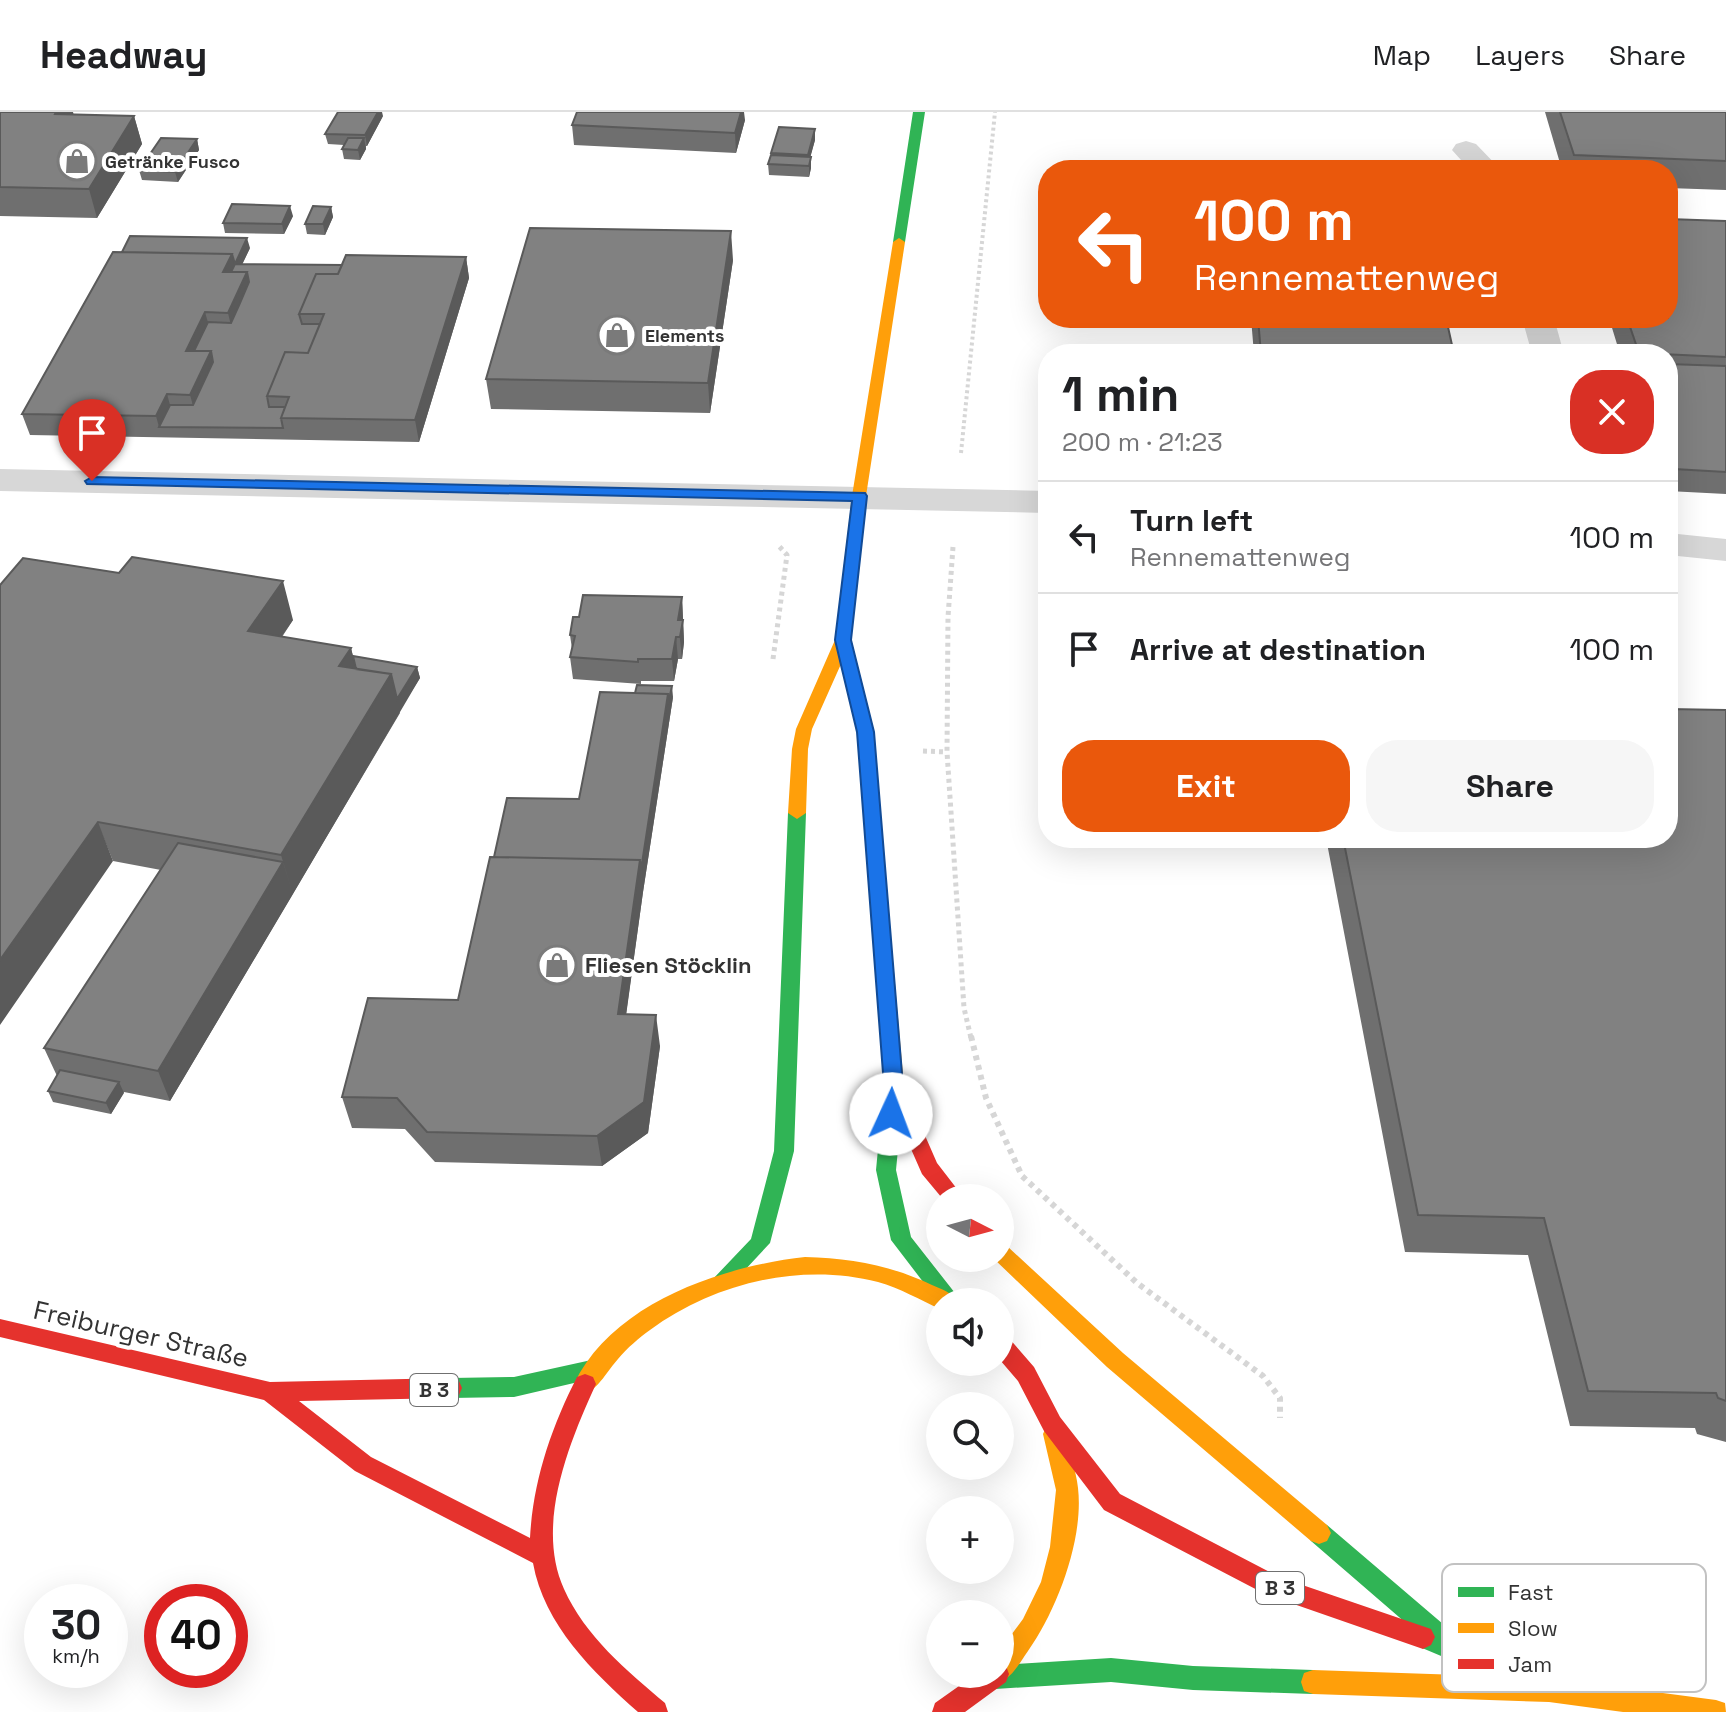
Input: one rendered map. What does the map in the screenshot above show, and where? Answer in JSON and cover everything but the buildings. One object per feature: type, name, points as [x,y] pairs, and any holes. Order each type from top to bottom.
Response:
[{"type":"street","points":[[723,1280],[760,1243],[784,1151],[800,749],[804,729],[843,640],[859,496],[919,112]]},
{"type":"street","points":[[0,480],[1038,502]]},
{"type":"street","points":[[1678,545],[1726,550]]},
{"type":"street","points":[[843,640],[865,732],[894,1086],[886,1170],[901,1240],[938,1288]]},
{"type":"street","points":[[894,1086],[929,1168],[942,1184]]},
{"type":"street","points":[[1014,1265],[1115,1360],[1442,1638]]},
{"type":"street","points":[[656,1712],[614,1677],[581,1638],[557,1598],[542,1556],[553,1451],[567,1412],[596,1369],[632,1330],[670,1304],[723,1280],[770,1269],[814,1266],[852,1268],[894,1278],[926,1292]]},
{"type":"street","name":"Freiburger Straße","points":[[0,1328],[270,1392],[514,1387],[596,1369]]},
{"type":"street","points":[[1014,1360],[1026,1374],[1052,1424],[1067,1490],[1062,1547],[1052,1584],[1031,1627],[1014,1650]]},
{"type":"street","name":"Freiburger Straße","points":[[270,1392],[363,1464],[542,1556]]},
{"type":"street","name":"B 3","points":[[1052,1424],[1112,1502],[1273,1586],[1442,1643]]},
{"type":"street","name":"B 3","points":[[1014,1673],[1111,1670],[1193,1678],[1442,1686]]},
{"type":"street","points":[[614,1677],[617,1700]]},
{"type":"street","points":[[944,1712],[977,1688]]},
{"type":"street","name":"B 3","points":[[1564,1692],[1716,1712]]},
{"type":"path","points":[[995,112],[948,617],[947,752],[964,1008],[986,1098],[1022,1176],[1137,1283],[1263,1376],[1280,1398],[1280,1425]]},
{"type":"path","points":[[732,494],[732,522],[751,526],[771,536],[787,555],[771,671]]},
{"type":"traffic: fast","points":[[899,242],[919,112]]},
{"type":"traffic: fast","points":[[723,1280],[760,1243],[784,1151],[797,813]]},
{"type":"traffic: fast","points":[[892,1108],[886,1170],[901,1240],[940,1288]]},
{"type":"traffic: fast","points":[[451,1388],[514,1387],[596,1369]]},
{"type":"traffic: fast","points":[[1319,1533],[1442,1638]]},
{"type":"traffic: fast","points":[[1423,1637],[1442,1645]]},
{"type":"traffic: fast","points":[[1014,1676],[1111,1670],[1193,1678],[1313,1682]]},
{"type":"traffic: slow","points":[[797,813],[804,729],[843,640],[859,496],[899,242]]},
{"type":"traffic: slow","points":[[843,640],[865,732],[894,1086],[892,1108]]},
{"type":"traffic: slow","points":[[1014,1265],[1115,1360],[1319,1533]]},
{"type":"traffic: slow","points":[[585,1384],[616,1346],[642,1324],[670,1305],[735,1278],[805,1266],[839,1267],[872,1272],[926,1293]]},
{"type":"traffic: slow","points":[[1014,1651],[1031,1627],[1052,1584],[1062,1547],[1067,1490],[1054,1434]]},
{"type":"traffic: slow","points":[[1313,1682],[1442,1686]]},
{"type":"traffic: slow","points":[[1564,1692],[1716,1712]]},
{"type":"traffic: jam","points":[[896,1092],[929,1168],[942,1184]]},
{"type":"traffic: jam","points":[[0,1328],[270,1392],[451,1388]]},
{"type":"traffic: jam","points":[[1014,1360],[1026,1374],[1052,1424],[1112,1502],[1273,1586],[1423,1637]]},
{"type":"traffic: jam","points":[[585,1384],[561,1437],[550,1479],[542,1535],[546,1574],[555,1597],[583,1640],[619,1679],[656,1712]]},
{"type":"traffic: jam","points":[[270,1392],[363,1464],[542,1556]]},
{"type":"traffic: jam","points":[[944,1712],[977,1688]]},
{"type":"place","name":"Getränke Fusco","points":[[77,161]]},
{"type":"place","name":"Elements","points":[[617,335]]},
{"type":"place","name":"Fliesen Stöcklin","points":[[557,965]]},
{"type":"route","points":[[92,481],[859,496],[843,640],[865,732],[894,1086],[891,1114]]}]
